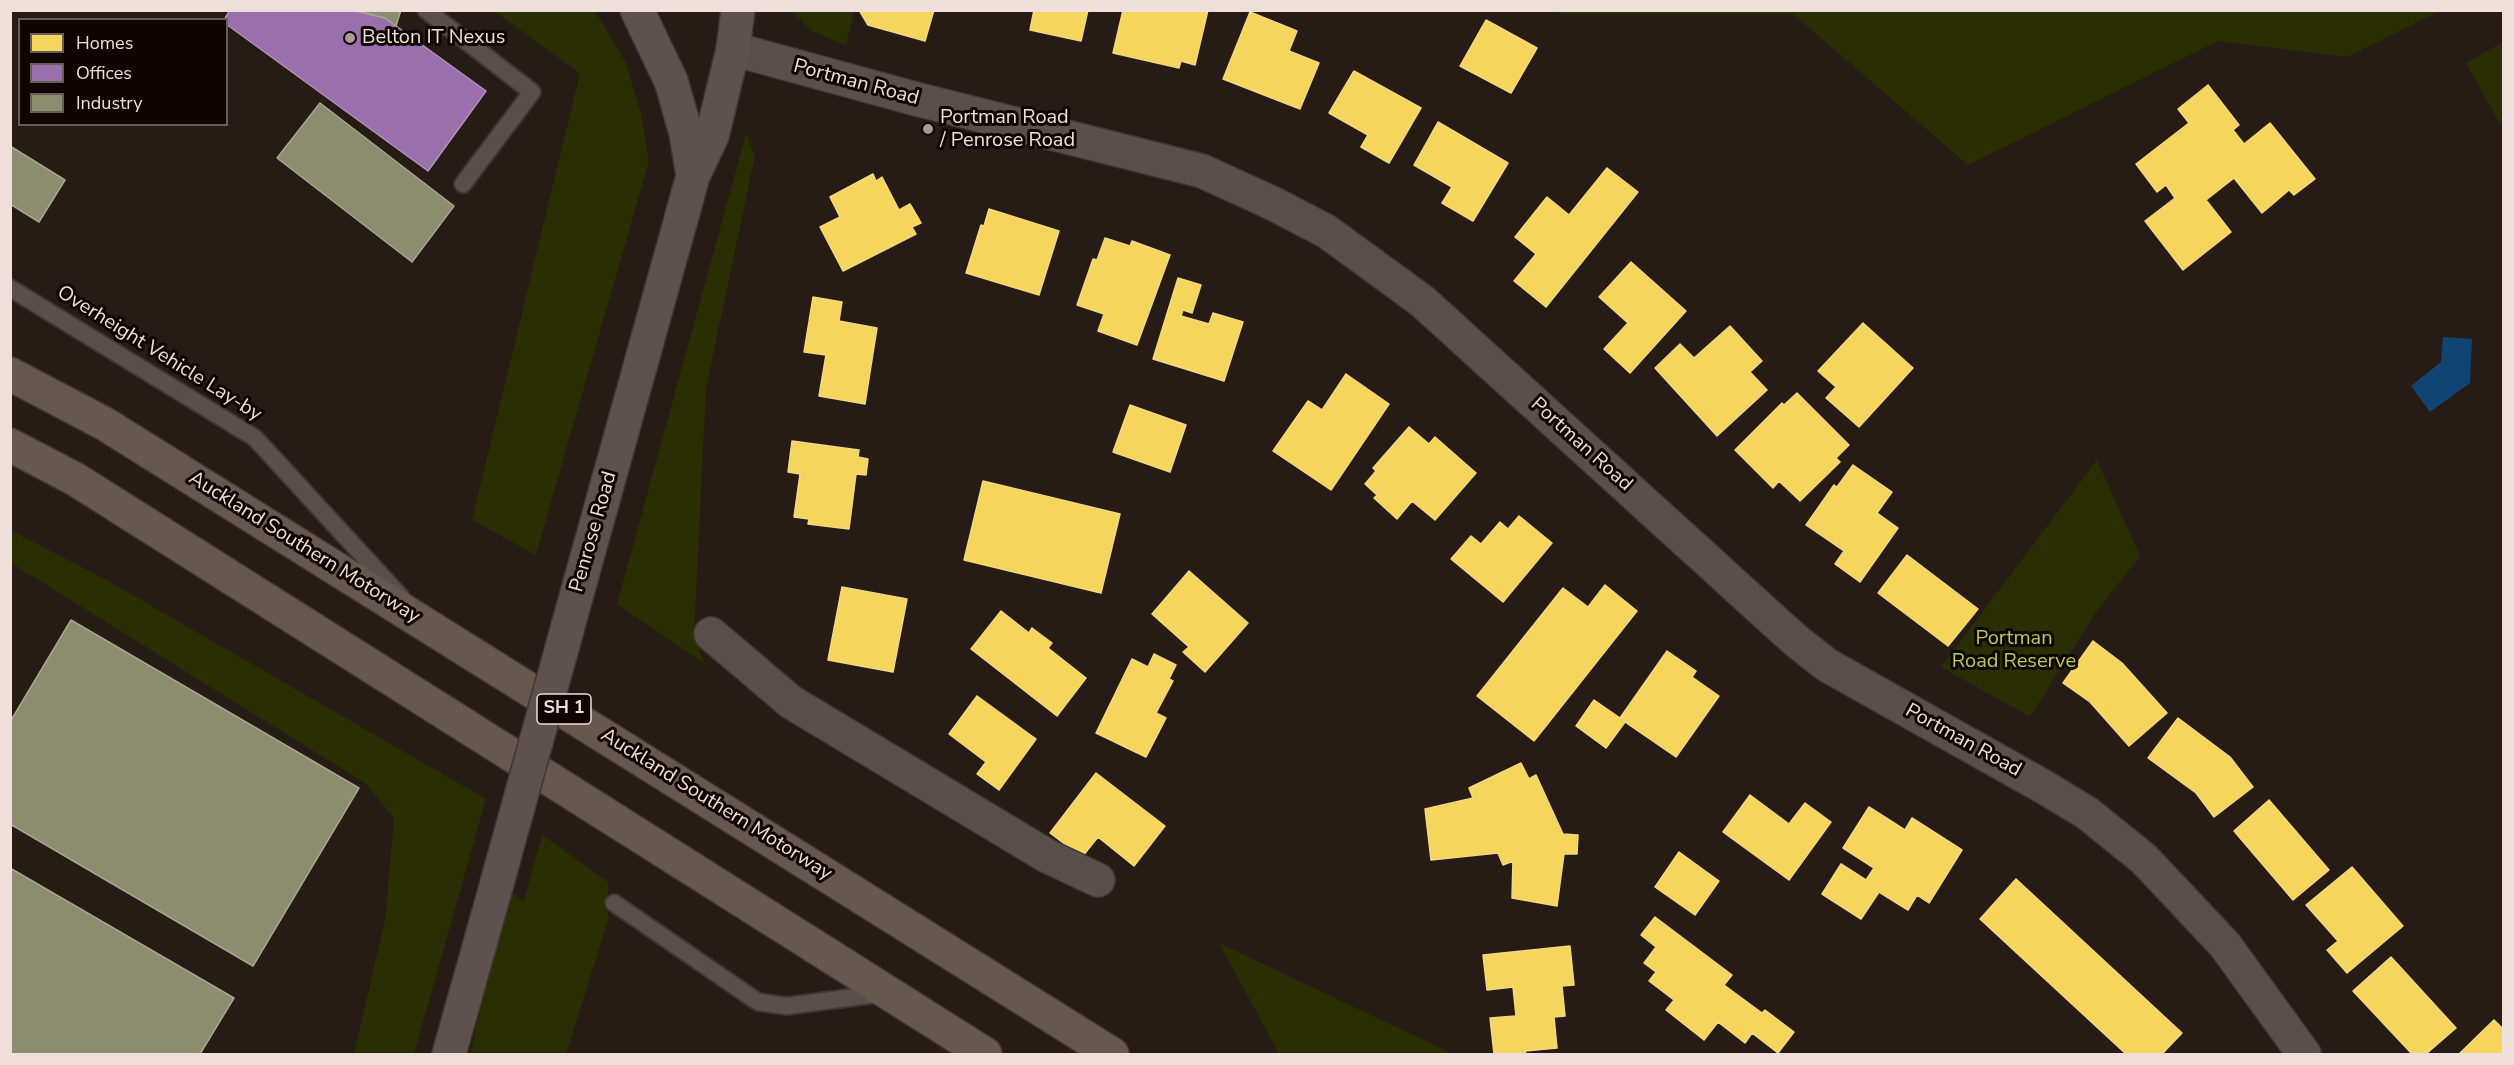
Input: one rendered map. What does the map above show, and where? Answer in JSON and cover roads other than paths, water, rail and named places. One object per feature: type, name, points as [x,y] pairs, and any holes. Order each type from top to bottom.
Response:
[{"type":"highway","name":"Auckland Southern Motorway","points":[[10,374],[105,424],[1112,1054]]},
{"type":"highway","points":[[10,445],[75,479],[985,1054]]},
{"type":"main road","points":[[637,10],[671,81],[686,133],[693,176]]},
{"type":"main road","name":"Penrose Road","points":[[449,1054],[693,176],[712,136],[733,50],[738,10]]},
{"type":"street","name":"Portman Road","points":[[733,50],[1202,171],[1326,231],[1422,301],[1794,639],[1819,658],[2087,813],[2144,860],[2224,945],[2304,1054]]},
{"type":"street","points":[[711,634],[791,702],[1047,856],[1098,880]]},
{"type":"lane","points":[[426,10],[532,92],[463,184]]},
{"type":"lane","name":"Overheight Vehicle Lay-by","points":[[10,288],[255,438],[425,623]]},
{"type":"lane","points":[[614,903],[758,1002],[787,1006],[888,993]]},
{"type":"water","points":[[2443,337],[2472,339],[2470,383],[2430,412],[2411,386],[2441,362]]},
{"type":"place","name":"Belton IT Nexus","points":[[350,38]]},
{"type":"place","name":"Portman Road / Penrose Road","points":[[928,129]]},
{"type":"park label","name":"Portman Road Reserve","points":[[2014,650]]}]
